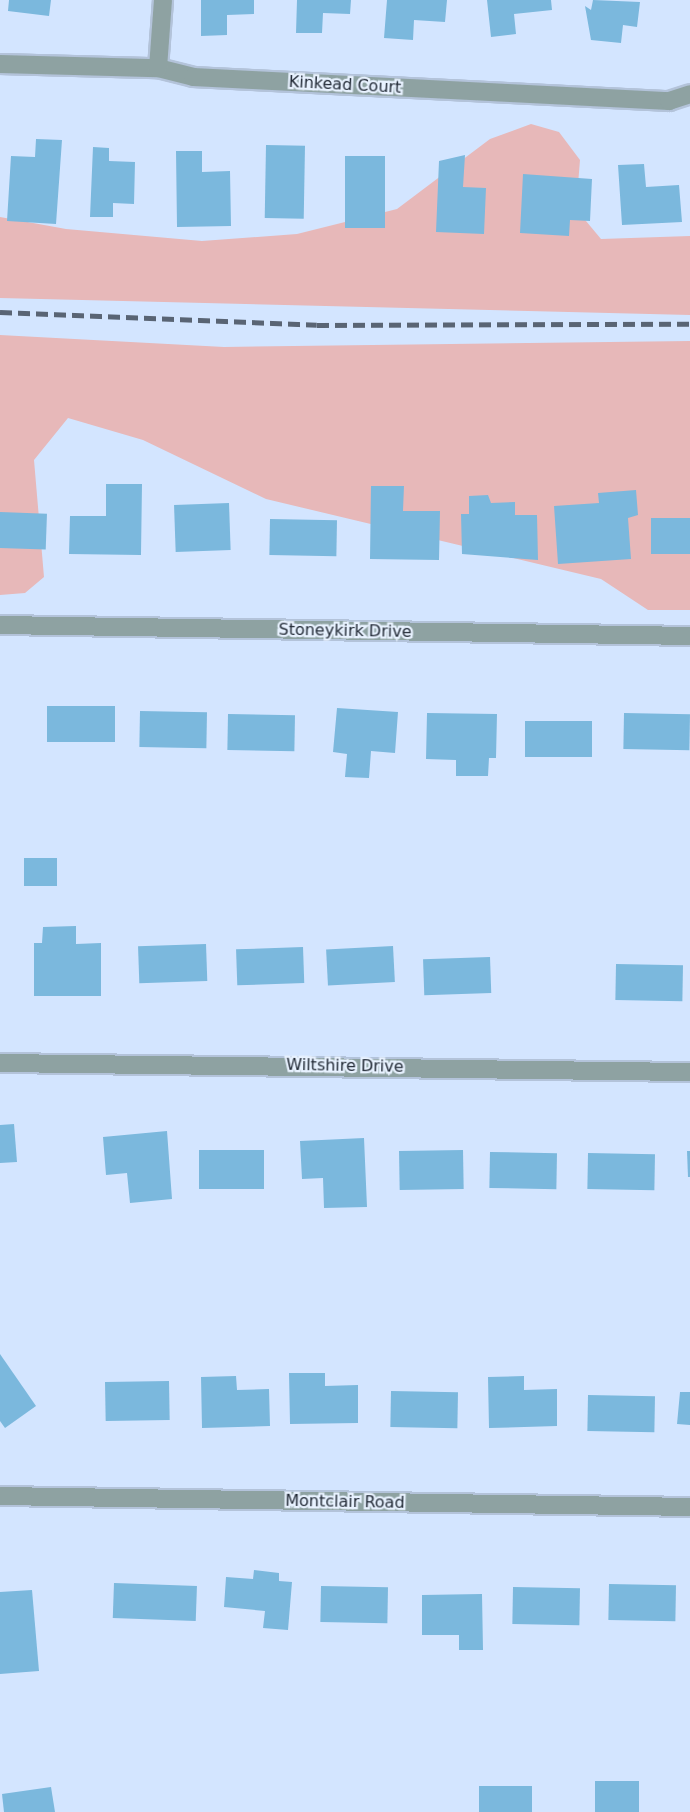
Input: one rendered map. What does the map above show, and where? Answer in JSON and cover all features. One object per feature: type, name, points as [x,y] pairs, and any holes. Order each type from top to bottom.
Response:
[{"type":"street","points":[[158,68],[163,0]]},
{"type":"street","name":"Kinkead Court","points":[[0,64],[158,68],[193,77],[669,101],[690,94]]},
{"type":"street","name":"Stoneykirk Drive","points":[[0,625],[690,636]]},
{"type":"street","name":"Wiltshire Drive","points":[[0,1063],[690,1072]]},
{"type":"street","name":"Montclair Road","points":[[0,1496],[690,1507]]},
{"type":"shaded area","points":[[531,124],[559,132],[580,160],[576,209],[601,239],[690,236],[690,315],[0,298],[0,217],[66,229],[202,241],[297,234],[397,209],[490,139]]},
{"type":"shaded area","points":[[0,335],[224,347],[690,341],[690,610],[648,610],[601,579],[266,499],[143,440],[68,418],[34,460],[44,577],[25,593],[0,595]]},
{"type":"building","points":[[9,0],[51,0],[49,16],[8,11]]},
{"type":"building","points":[[201,0],[254,0],[254,14],[227,15],[227,35],[201,36]]},
{"type":"building","points":[[297,0],[351,0],[350,14],[323,13],[322,33],[296,33]]},
{"type":"building","points":[[387,0],[447,0],[445,22],[414,20],[413,40],[384,38]]},
{"type":"building","points":[[487,0],[551,0],[552,10],[514,14],[516,34],[491,37]]},
{"type":"building","points":[[593,0],[640,2],[637,27],[623,25],[621,43],[591,40],[585,6],[591,10]]},
{"type":"building","points":[[36,139],[62,140],[56,224],[7,221],[11,156],[35,157]]},
{"type":"building","points":[[266,145],[305,146],[304,219],[265,218]]},
{"type":"building","points":[[93,147],[109,148],[109,161],[135,162],[134,204],[113,203],[113,217],[90,217]]},
{"type":"building","points":[[176,151],[202,151],[202,172],[230,171],[231,226],[177,227]]},
{"type":"building","points":[[465,155],[463,187],[486,188],[484,234],[436,232],[439,161]]},
{"type":"building","points":[[345,156],[385,156],[385,228],[345,228]]},
{"type":"building","points":[[644,164],[646,187],[679,185],[682,222],[622,225],[618,165]]},
{"type":"building","points":[[523,174],[592,179],[590,221],[570,220],[569,236],[520,233]]},
{"type":"building","points":[[106,484],[142,484],[141,555],[69,554],[70,516],[106,516]]},
{"type":"building","points":[[371,486],[404,486],[403,511],[440,511],[439,560],[370,559]]},
{"type":"building","points":[[636,490],[638,515],[628,518],[631,559],[558,564],[554,506],[599,503],[598,493]]},
{"type":"building","points":[[488,495],[491,503],[515,502],[515,515],[537,515],[538,560],[462,554],[461,514],[469,514],[469,496]]},
{"type":"building","points":[[229,503],[231,550],[176,552],[174,505]]},
{"type":"building","points":[[0,512],[47,514],[46,550],[0,548]]},
{"type":"building","points":[[651,518],[690,518],[690,554],[651,554]]},
{"type":"building","points":[[270,519],[337,520],[336,556],[269,555]]},
{"type":"building","points":[[47,706],[115,706],[115,742],[47,742]]},
{"type":"building","points":[[337,708],[398,712],[395,753],[371,751],[369,778],[345,777],[347,754],[333,752]]},
{"type":"building","points":[[140,711],[207,712],[206,748],[139,747]]},
{"type":"building","points":[[427,713],[497,714],[496,758],[489,758],[488,776],[456,776],[456,760],[426,759]]},
{"type":"building","points":[[624,713],[690,714],[689,750],[623,749]]},
{"type":"building","points":[[228,714],[295,715],[294,751],[227,750]]},
{"type":"building","points":[[525,721],[592,721],[592,757],[525,757]]},
{"type":"building","points":[[24,858],[57,858],[57,886],[24,886]]},
{"type":"building","points":[[76,926],[76,944],[101,943],[101,996],[34,996],[34,943],[42,943],[43,927]]},
{"type":"building","points":[[206,944],[207,981],[139,983],[138,946]]},
{"type":"building","points":[[393,946],[395,982],[328,985],[326,950]]},
{"type":"building","points":[[303,947],[304,983],[237,985],[236,949]]},
{"type":"building","points":[[490,957],[491,993],[424,995],[423,959]]},
{"type":"building","points":[[616,964],[683,965],[682,1001],[615,1000]]},
{"type":"building","points":[[14,1124],[17,1162],[0,1163],[0,1125]]},
{"type":"building","points":[[167,1131],[172,1199],[130,1203],[127,1173],[106,1175],[103,1137]]},
{"type":"building","points":[[364,1138],[367,1207],[324,1208],[323,1178],[302,1179],[300,1141]]},
{"type":"building","points":[[199,1150],[264,1150],[264,1189],[199,1189]]},
{"type":"building","points":[[463,1150],[464,1189],[400,1190],[399,1151]]},
{"type":"building","points":[[687,1151],[690,1151],[690,1177],[688,1177]]},
{"type":"building","points":[[490,1152],[557,1153],[556,1189],[489,1188]]},
{"type":"building","points":[[588,1153],[655,1154],[654,1190],[587,1189]]},
{"type":"building","points":[[0,1354],[36,1406],[5,1428],[0,1421]]},
{"type":"building","points":[[289,1373],[325,1373],[325,1386],[358,1385],[358,1423],[290,1424]]},
{"type":"building","points":[[236,1376],[237,1390],[269,1389],[270,1426],[202,1428],[201,1377]]},
{"type":"building","points":[[524,1376],[524,1390],[557,1389],[557,1426],[489,1428],[488,1377]]},
{"type":"building","points":[[169,1381],[170,1420],[106,1421],[105,1382]]},
{"type":"building","points":[[391,1391],[458,1392],[457,1428],[390,1427]]},
{"type":"building","points":[[680,1392],[690,1392],[690,1425],[677,1424]]},
{"type":"building","points":[[588,1395],[655,1396],[654,1432],[587,1431]]},
{"type":"building","points":[[254,1570],[279,1573],[279,1581],[292,1582],[288,1630],[263,1628],[265,1611],[224,1607],[226,1577],[253,1579]]},
{"type":"building","points":[[114,1583],[197,1586],[196,1621],[113,1618]]},
{"type":"building","points":[[609,1584],[676,1585],[675,1621],[608,1620]]},
{"type":"building","points":[[321,1586],[388,1587],[387,1623],[320,1622]]},
{"type":"building","points":[[513,1587],[580,1588],[579,1625],[512,1624]]},
{"type":"building","points":[[32,1590],[39,1671],[0,1674],[0,1592]]},
{"type":"building","points":[[482,1594],[483,1650],[459,1650],[459,1635],[422,1635],[422,1595]]},
{"type":"building","points":[[595,1781],[639,1781],[639,1812],[595,1812]]},
{"type":"building","points":[[479,1786],[532,1786],[532,1812],[479,1812]]},
{"type":"building","points":[[51,1787],[55,1812],[4,1812],[2,1794]]},
{"type":"railway","points":[[0,312],[317,325],[690,324]]}]
